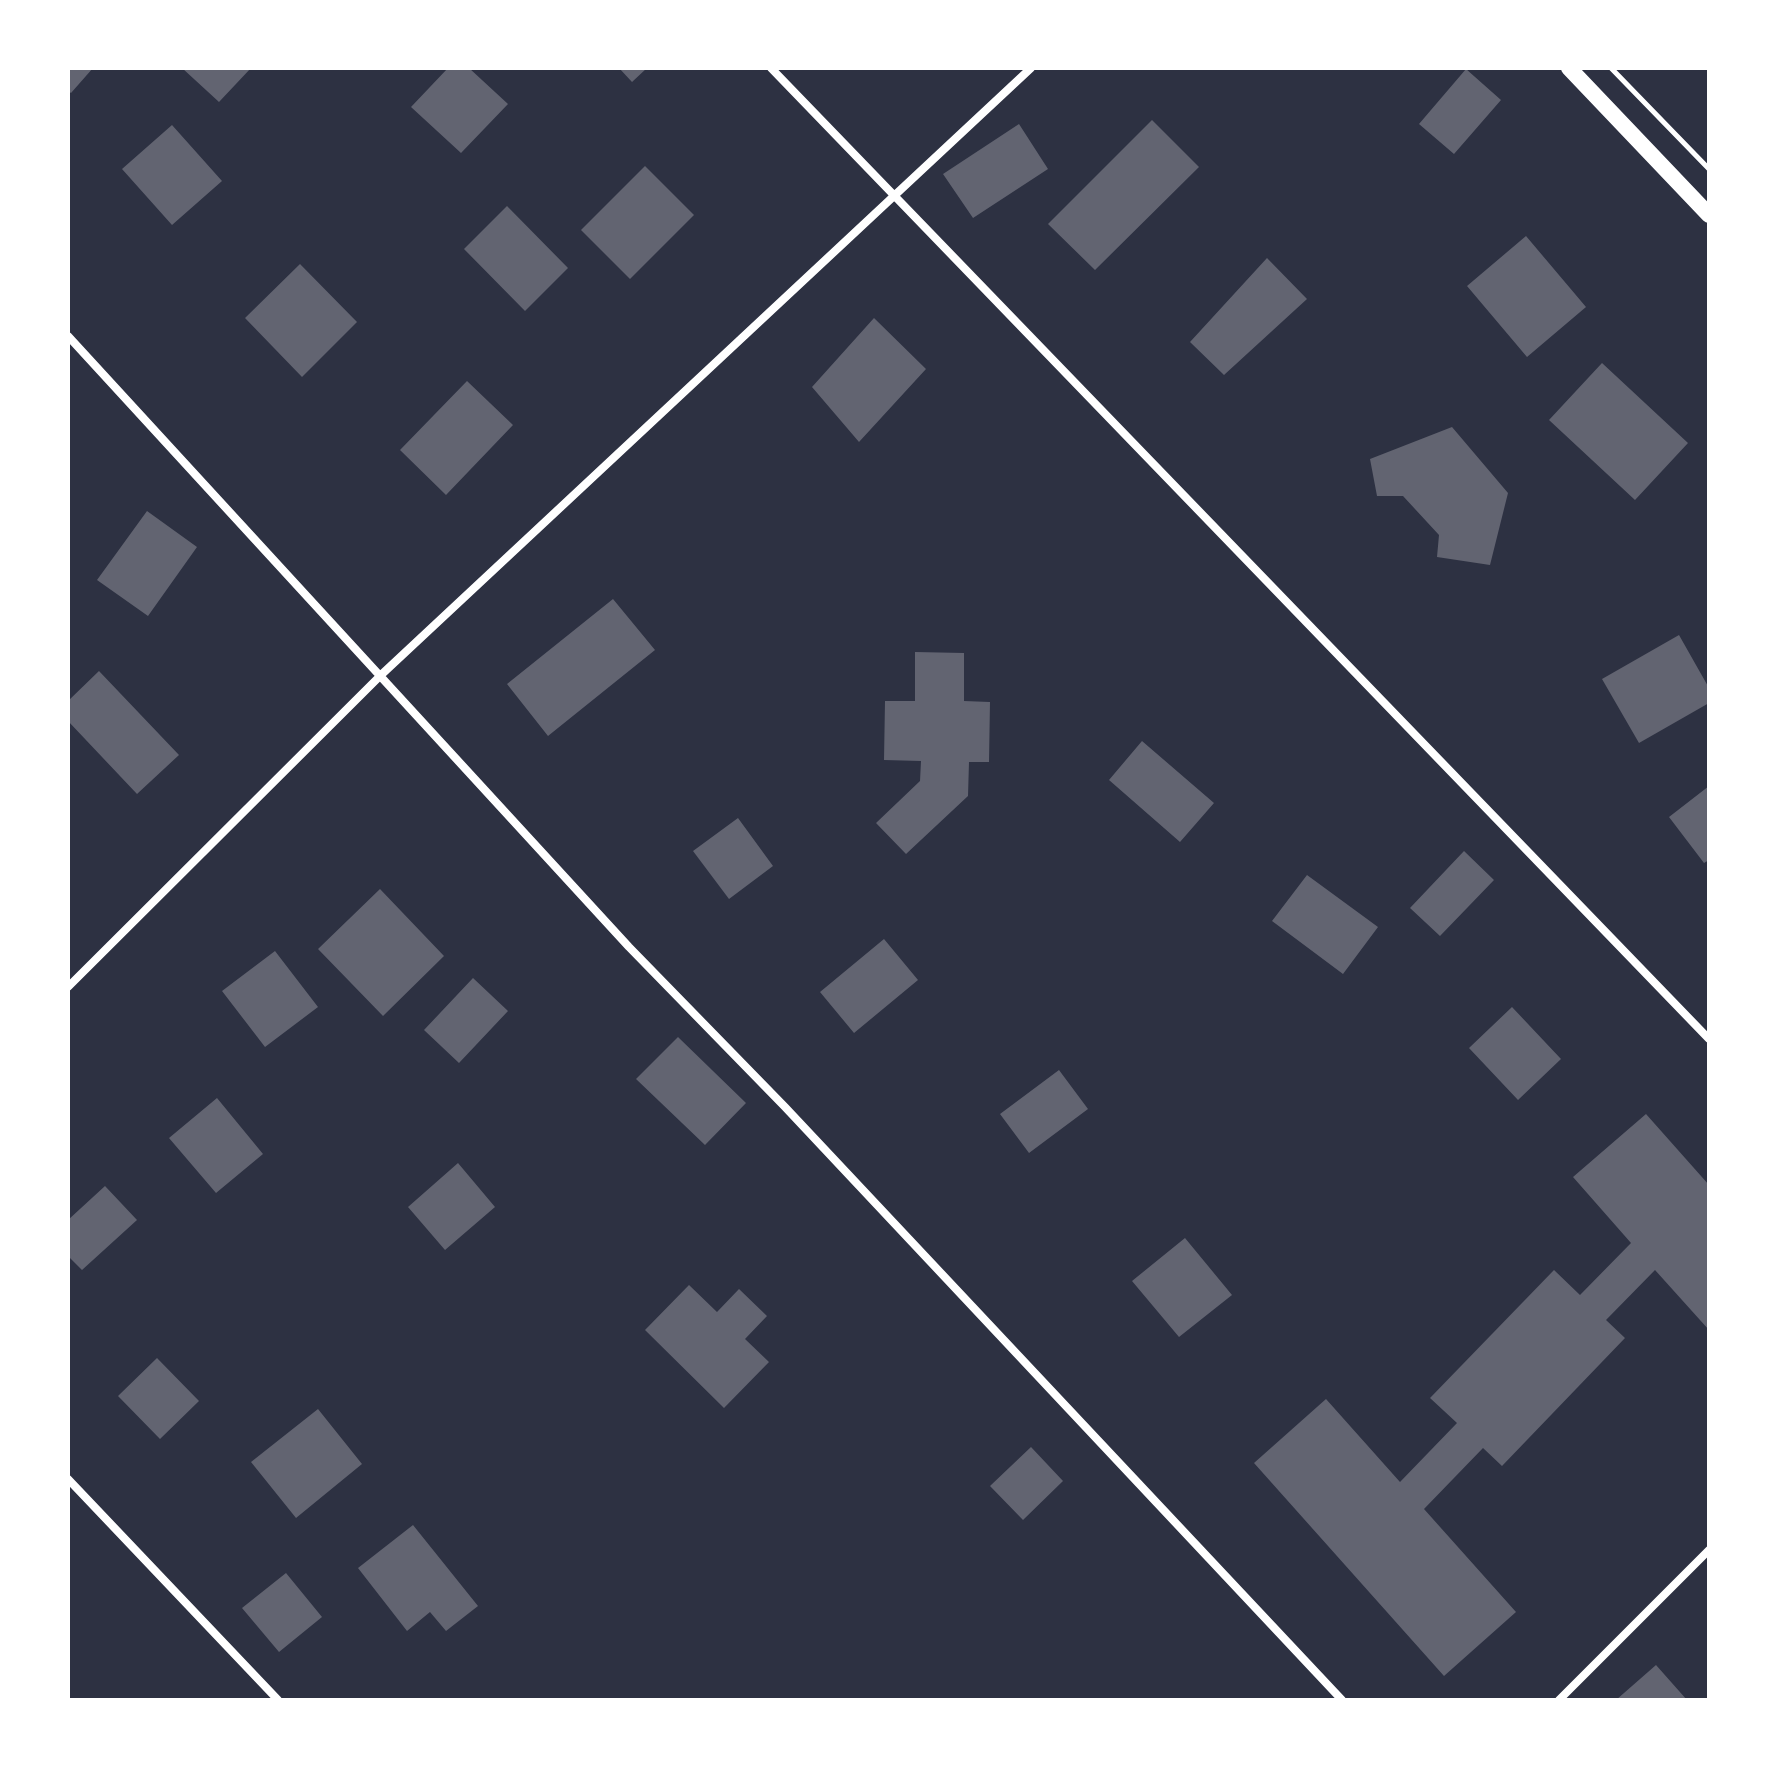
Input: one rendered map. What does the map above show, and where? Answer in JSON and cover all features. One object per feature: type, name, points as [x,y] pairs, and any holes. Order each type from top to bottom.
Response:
[{"type":"main road","points":[[1569,68],[1709,215]]},
{"type":"street","points":[[771,68],[1709,1039]]},
{"type":"street","points":[[68,987],[381,675],[1031,68]]},
{"type":"street","points":[[68,336],[629,947],[796,1119],[1342,1700]]},
{"type":"street","points":[[68,1479],[278,1700]]},
{"type":"street","points":[[1559,1700],[1709,1550]]},
{"type":"path","points":[[1611,68],[1709,169]]},
{"type":"building","points":[[68,68],[93,68],[71,93],[68,91]]},
{"type":"building","points":[[182,68],[251,68],[219,102]]},
{"type":"building","points":[[448,68],[469,68],[508,104],[461,153],[411,107]]},
{"type":"building","points":[[619,68],[647,68],[632,82]]},
{"type":"building","points":[[1466,69],[1501,100],[1454,154],[1419,124]]},
{"type":"building","points":[[1152,120],[1199,167],[1095,270],[1048,224]]},
{"type":"building","points":[[1019,124],[1048,169],[973,218],[943,174]]},
{"type":"building","points":[[172,125],[222,181],[172,225],[122,169]]},
{"type":"building","points":[[645,166],[694,215],[630,279],[581,230]]},
{"type":"building","points":[[507,206],[568,268],[525,311],[464,249]]},
{"type":"building","points":[[1526,236],[1586,307],[1527,357],[1467,286]]},
{"type":"building","points":[[1267,258],[1307,299],[1224,375],[1190,342]]},
{"type":"building","points":[[300,264],[357,322],[302,377],[245,318]]},
{"type":"building","points":[[874,318],[926,369],[859,442],[812,387]]},
{"type":"building","points":[[1602,363],[1688,443],[1635,500],[1549,420]]},
{"type":"building","points":[[467,381],[513,425],[446,495],[400,450]]},
{"type":"building","points":[[1452,427],[1508,493],[1490,565],[1437,557],[1439,535],[1403,496],[1377,496],[1370,459]]},
{"type":"building","points":[[147,511],[197,547],[148,616],[97,580]]},
{"type":"building","points":[[613,599],[655,650],[548,736],[507,684]]},
{"type":"building","points":[[1679,635],[1709,688],[1709,703],[1639,743],[1602,679]]},
{"type":"building","points":[[915,652],[964,653],[964,701],[990,702],[989,762],[969,762],[968,796],[906,854],[876,823],[920,781],[921,761],[884,760],[885,701],[915,701]]},
{"type":"building","points":[[99,671],[179,755],[137,794],[68,721],[68,701]]},
{"type":"building","points":[[1142,741],[1214,803],[1180,842],[1109,780]]},
{"type":"building","points":[[1709,786],[1709,860],[1704,863],[1669,817]]},
{"type":"building","points":[[738,818],[773,866],[729,899],[693,851]]},
{"type":"building","points":[[1464,851],[1494,880],[1440,936],[1410,908]]},
{"type":"building","points":[[1307,875],[1378,927],[1343,974],[1272,921]]},
{"type":"building","points":[[380,889],[444,956],[383,1016],[318,949]]},
{"type":"building","points":[[884,939],[918,980],[854,1033],[820,992]]},
{"type":"building","points":[[275,951],[318,1007],[265,1047],[222,991]]},
{"type":"building","points":[[473,978],[508,1011],[459,1063],[424,1030]]},
{"type":"building","points":[[1512,1007],[1561,1059],[1518,1100],[1469,1048]]},
{"type":"building","points":[[678,1037],[746,1103],[705,1145],[636,1079]]},
{"type":"building","points":[[1059,1070],[1088,1109],[1029,1153],[1000,1114]]},
{"type":"building","points":[[217,1098],[263,1154],[216,1193],[169,1138]]},
{"type":"building","points":[[1646,1114],[1709,1185],[1709,1330],[1655,1270],[1606,1320],[1625,1338],[1502,1466],[1483,1448],[1424,1509],[1516,1612],[1444,1676],[1254,1463],[1326,1399],[1400,1482],[1457,1423],[1430,1398],[1554,1270],[1580,1295],[1631,1243],[1573,1177]]},
{"type":"building","points":[[458,1163],[495,1207],[445,1250],[408,1207]]},
{"type":"building","points":[[105,1186],[137,1220],[82,1270],[68,1256],[68,1220]]},
{"type":"building","points":[[1185,1238],[1232,1295],[1179,1337],[1132,1281]]},
{"type":"building","points":[[689,1285],[717,1312],[739,1289],[767,1316],[745,1339],[769,1362],[724,1408],[645,1330]]},
{"type":"building","points":[[157,1358],[199,1401],[160,1439],[118,1396]]},
{"type":"building","points":[[318,1409],[362,1464],[296,1518],[251,1462]]},
{"type":"building","points":[[1031,1447],[1063,1481],[1023,1520],[990,1486]]},
{"type":"building","points":[[413,1525],[478,1606],[446,1631],[430,1612],[407,1631],[358,1568]]},
{"type":"building","points":[[286,1573],[322,1617],[279,1652],[242,1608]]},
{"type":"building","points":[[1656,1665],[1687,1700],[1616,1700]]}]
